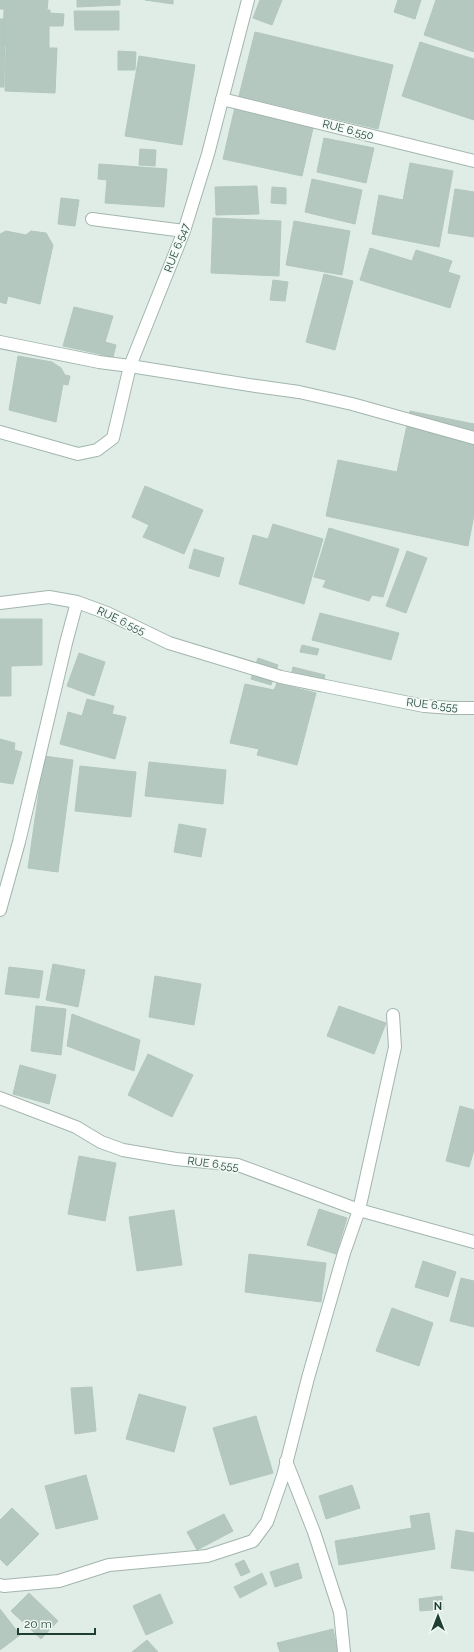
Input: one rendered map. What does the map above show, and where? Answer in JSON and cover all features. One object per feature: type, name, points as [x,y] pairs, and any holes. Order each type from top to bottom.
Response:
[{"type":"street","name":"RUE 6.547","points":[[0,432],[78,454],[97,450],[113,438],[130,366],[184,231],[208,154],[248,0]]},
{"type":"street","name":"RUE 6.550","points":[[222,99],[474,161]]},
{"type":"street","points":[[92,219],[184,231]]},
{"type":"street","points":[[0,342],[99,362],[299,392],[352,404],[474,438]]},
{"type":"street","name":"RUE 6.555","points":[[0,602],[49,597],[77,602],[169,643],[281,677],[424,706],[474,708]]},
{"type":"street","points":[[1,903],[18,842],[77,602]]},
{"type":"street","points":[[0,1585],[4,1586],[59,1582],[109,1565],[207,1556],[253,1541],[267,1522],[286,1461],[326,1312],[344,1253],[360,1210],[395,1047],[393,1014]]},
{"type":"street","name":"RUE 6.555","points":[[0,1098],[76,1127],[101,1142],[123,1150],[176,1160],[238,1166],[360,1210],[474,1242]]},
{"type":"street","points":[[286,1461],[314,1532],[340,1612],[344,1652]]},
{"type":"building","points":[[0,0],[48,0],[47,10],[50,10],[50,13],[64,14],[63,26],[49,26],[49,48],[57,48],[55,93],[5,91],[6,46],[3,46],[4,9],[0,9]]},
{"type":"building","points":[[77,0],[120,0],[120,5],[77,7]]},
{"type":"building","points":[[145,0],[173,0],[173,4]]},
{"type":"building","points":[[260,0],[282,0],[272,25],[253,18]]},
{"type":"building","points":[[398,0],[421,0],[415,19],[394,12]]},
{"type":"building","points":[[436,0],[474,0],[474,52],[424,35]]},
{"type":"building","points":[[74,11],[119,11],[119,30],[75,30]]},
{"type":"building","points":[[0,19],[5,19],[4,87],[0,87]]},
{"type":"building","points":[[255,32],[393,65],[378,129],[239,96]]},
{"type":"building","points":[[420,42],[474,59],[474,120],[402,96]]},
{"type":"building","points":[[118,51],[136,52],[135,70],[118,70]]},
{"type":"building","points":[[139,56],[195,65],[182,145],[125,136]]},
{"type":"building","points":[[235,107],[314,124],[302,176],[223,159]]},
{"type":"building","points":[[324,138],[374,148],[366,183],[317,172]]},
{"type":"building","points":[[140,149],[156,150],[155,166],[139,165]]},
{"type":"building","points":[[410,163],[453,171],[439,247],[372,234],[379,195],[403,200]]},
{"type":"building","points":[[99,164],[167,169],[164,207],[105,203],[107,180],[98,179]]},
{"type":"building","points":[[312,179],[362,190],[355,224],[305,212]]},
{"type":"building","points":[[257,186],[259,214],[216,215],[215,187]]},
{"type":"building","points":[[272,187],[286,188],[286,204],[271,203]]},
{"type":"building","points":[[455,189],[474,192],[474,237],[448,233]]},
{"type":"building","points":[[61,198],[79,200],[75,226],[58,224]]},
{"type":"building","points":[[213,218],[281,221],[279,276],[211,273]]},
{"type":"building","points":[[294,221],[350,231],[342,275],[286,265]]},
{"type":"building","points":[[6,231],[26,235],[31,231],[46,233],[53,245],[40,304],[8,296],[6,304],[0,302],[0,234]]},
{"type":"building","points":[[370,248],[412,261],[416,250],[452,261],[448,272],[460,276],[450,308],[360,280]]},
{"type":"building","points":[[324,274],[353,281],[335,350],[306,342]]},
{"type":"building","points":[[273,280],[288,282],[285,301],[270,300]]},
{"type":"building","points":[[74,307],[113,316],[105,342],[116,345],[113,357],[63,346]]},
{"type":"building","points":[[18,356],[52,362],[61,368],[65,375],[70,376],[68,385],[63,384],[56,422],[9,410]]},
{"type":"building","points":[[410,411],[474,424],[474,515],[468,546],[326,516],[338,460],[397,472]]},
{"type":"building","points":[[145,486],[203,510],[184,554],[143,537],[149,525],[132,517]]},
{"type":"building","points":[[273,524],[323,539],[304,604],[239,584],[253,535],[268,539]]},
{"type":"building","points":[[329,528],[399,549],[383,597],[372,595],[369,601],[323,587],[326,580],[314,577]]},
{"type":"building","points":[[194,549],[224,558],[219,577],[189,568]]},
{"type":"building","points":[[407,551],[427,558],[406,613],[386,606]]},
{"type":"building","points":[[320,613],[399,633],[391,660],[312,640]]},
{"type":"building","points":[[0,619],[42,619],[42,665],[11,666],[11,696],[0,696]]},
{"type":"building","points":[[302,645],[319,649],[317,655],[300,652]]},
{"type":"building","points":[[79,653],[105,662],[94,696],[67,686]]},
{"type":"building","points":[[258,658],[278,665],[271,685],[251,679]]},
{"type":"building","points":[[293,667],[325,675],[321,692],[289,685]]},
{"type":"building","points":[[277,683],[316,693],[297,765],[257,755],[259,749],[230,743],[245,684],[274,690]]},
{"type":"building","points":[[87,699],[114,706],[112,714],[126,717],[115,759],[60,744],[68,712],[82,716]]},
{"type":"building","points":[[0,739],[15,743],[14,750],[22,752],[13,784],[0,782]]},
{"type":"building","points":[[44,756],[73,760],[58,872],[28,868]]},
{"type":"building","points":[[149,762],[226,770],[223,804],[145,796]]},
{"type":"building","points":[[80,766],[136,772],[131,817],[75,811]]},
{"type":"building","points":[[179,824],[206,829],[201,857],[174,852]]},
{"type":"building","points":[[53,964],[85,970],[78,1007],[46,1000]]},
{"type":"building","points":[[9,967],[43,971],[39,998],[5,994]]},
{"type":"building","points":[[155,976],[201,984],[194,1025],[149,1017]]},
{"type":"building","points":[[36,1006],[66,1009],[61,1055],[31,1051]]},
{"type":"building","points":[[339,1006],[386,1023],[374,1054],[327,1036]]},
{"type":"building","points":[[72,1014],[140,1040],[134,1071],[67,1046]]},
{"type":"building","points":[[148,1054],[193,1075],[172,1117],[128,1095]]},
{"type":"building","points":[[20,1065],[56,1075],[49,1104],[13,1094]]},
{"type":"building","points":[[460,1106],[474,1110],[474,1150],[469,1167],[446,1161]]},
{"type":"building","points":[[79,1156],[116,1163],[105,1221],[68,1214]]},
{"type":"building","points":[[319,1209],[347,1218],[336,1254],[307,1245]]},
{"type":"building","points":[[174,1210],[182,1265],[137,1271],[129,1217]]},
{"type":"building","points":[[249,1254],[326,1263],[321,1302],[245,1292]]},
{"type":"building","points":[[423,1261],[456,1272],[448,1297],[415,1287]]},
{"type":"building","points":[[461,1278],[474,1281],[474,1327],[450,1321]]},
{"type":"building","points":[[392,1308],[433,1323],[419,1366],[376,1351]]},
{"type":"building","points":[[92,1387],[96,1431],[75,1434],[71,1388]]},
{"type":"building","points":[[139,1394],[186,1407],[174,1452],[126,1439]]},
{"type":"building","points":[[256,1416],[273,1473],[230,1485],[213,1428]]},
{"type":"building","points":[[86,1475],[98,1519],[56,1529],[45,1486]]},
{"type":"building","points":[[352,1485],[360,1508],[326,1519],[319,1496]]},
{"type":"building","points":[[12,1508],[39,1534],[7,1566],[0,1559],[0,1520]]},
{"type":"building","points":[[429,1513],[435,1549],[339,1565],[335,1541],[412,1528],[410,1516]]},
{"type":"building","points":[[224,1514],[233,1531],[197,1550],[187,1532]]},
{"type":"building","points":[[456,1530],[474,1533],[474,1571],[451,1568]]},
{"type":"building","points":[[244,1560],[250,1572],[241,1576],[235,1564]]},
{"type":"building","points":[[298,1563],[302,1578],[275,1587],[270,1572]]},
{"type":"building","points":[[262,1573],[267,1584],[240,1598],[234,1587]]},
{"type":"building","points":[[29,1593],[58,1621],[41,1639],[11,1611]]},
{"type":"building","points":[[160,1594],[173,1623],[146,1635],[133,1606]]},
{"type":"building","points":[[442,1596],[443,1609],[420,1611],[419,1599]]},
{"type":"building","points":[[0,1609],[20,1635],[0,1650]]},
{"type":"building","points":[[333,1629],[338,1652],[280,1652],[277,1643]]},
{"type":"building","points":[[147,1640],[158,1652],[132,1652]]}]
